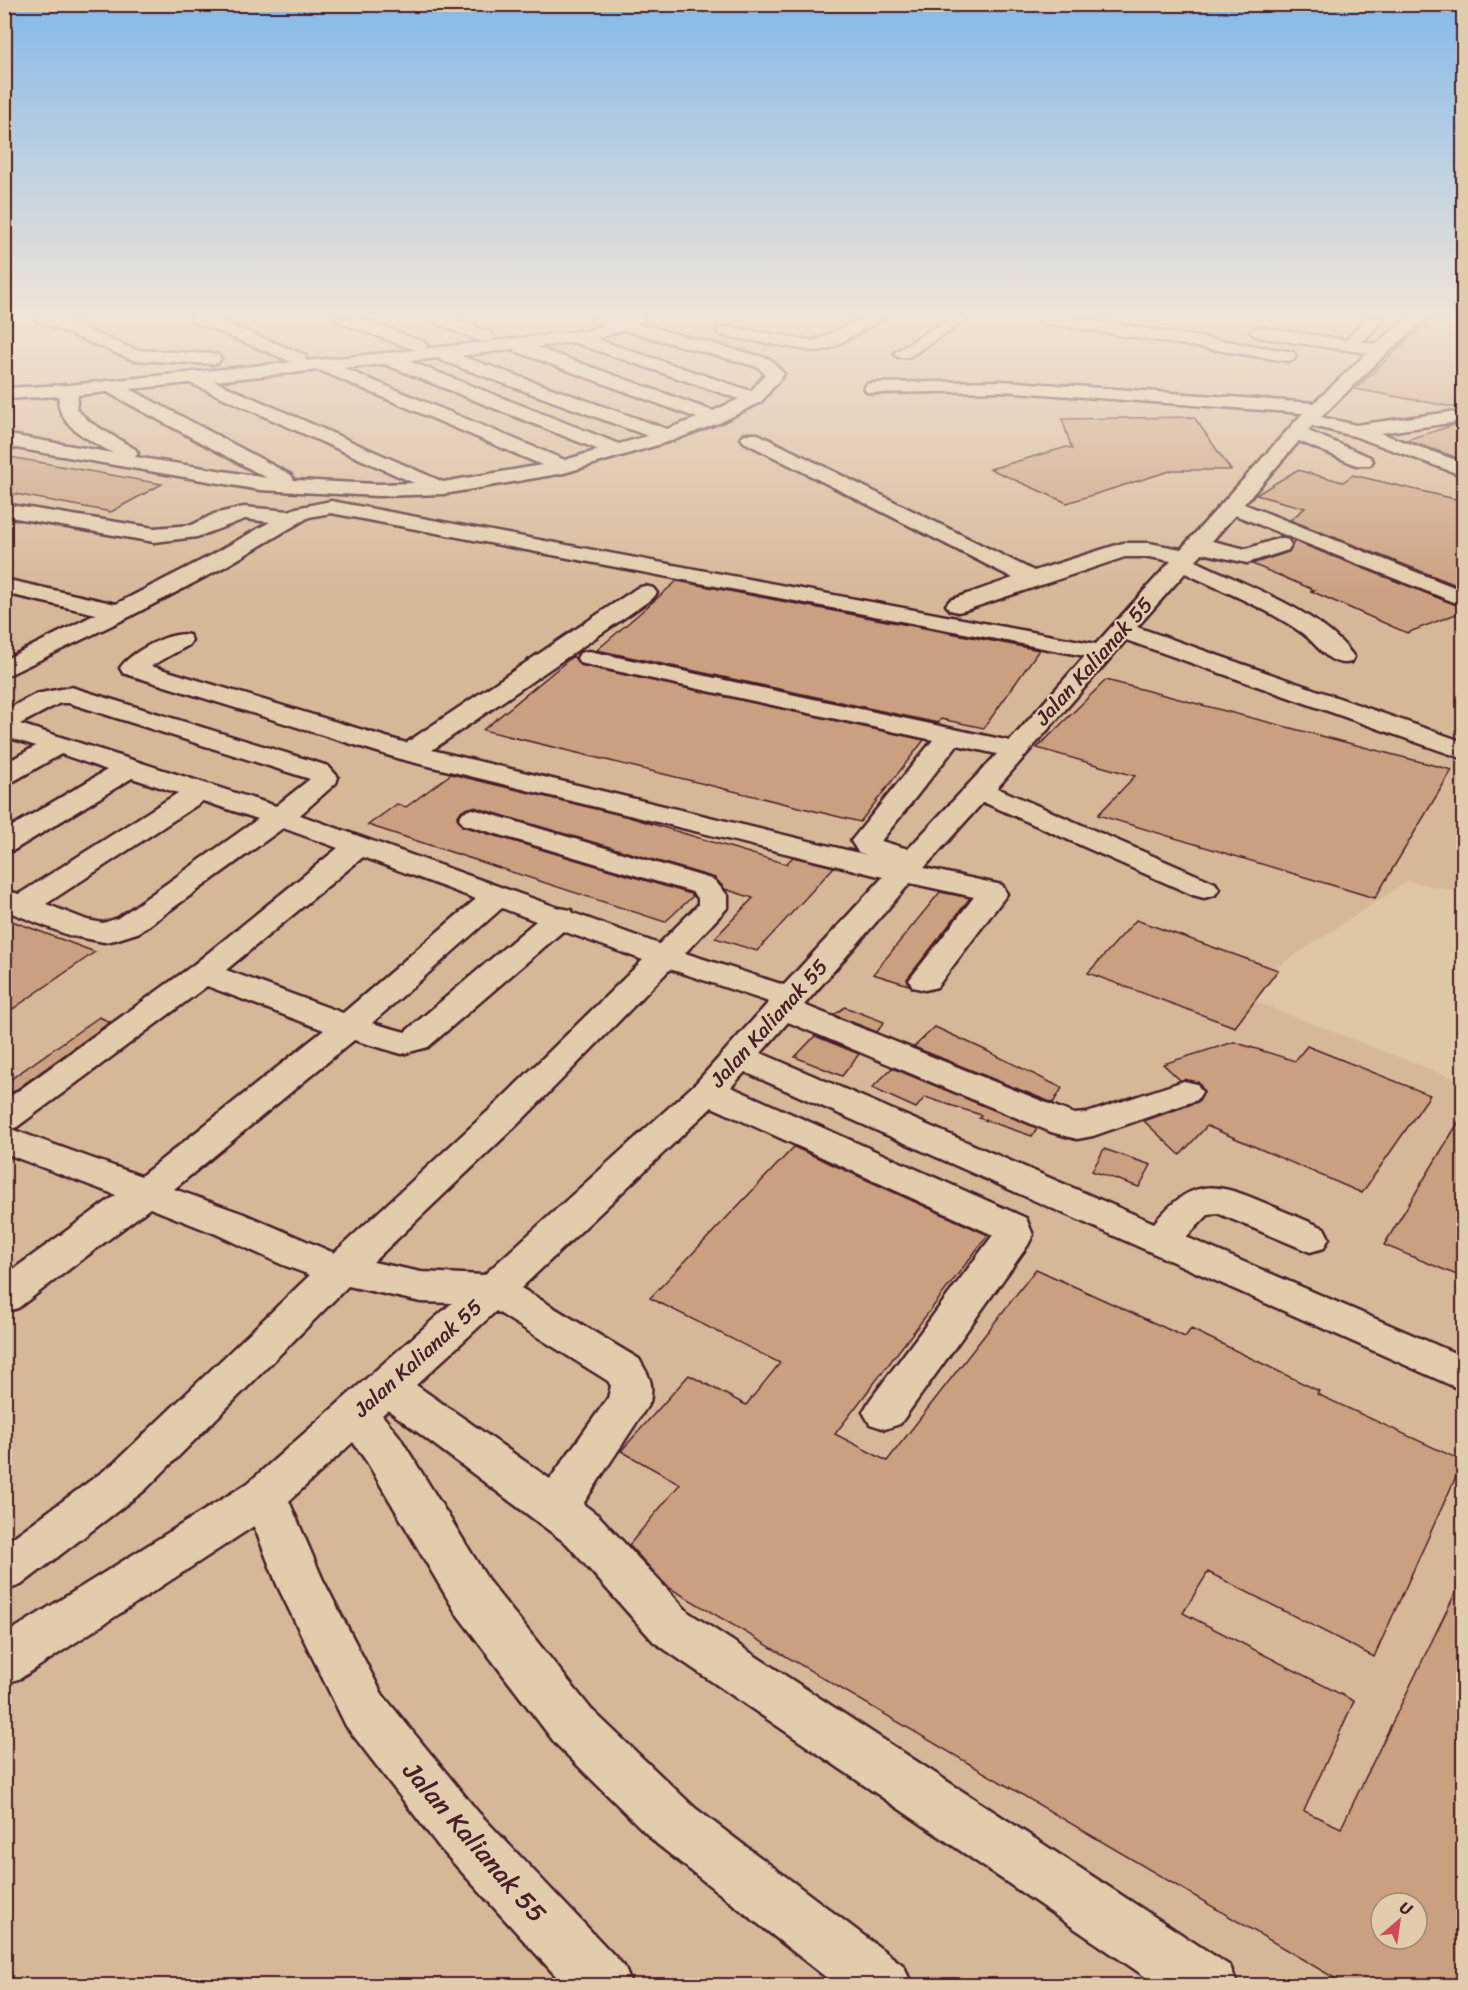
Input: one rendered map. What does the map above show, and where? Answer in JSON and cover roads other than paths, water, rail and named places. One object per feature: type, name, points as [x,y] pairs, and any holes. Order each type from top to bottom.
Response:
[{"type":"lane","points":[[68,411],[92,432],[145,464]]},
{"type":"lane","points":[[157,411],[297,486]]},
{"type":"lane","points":[[267,411],[444,488]]},
{"type":"lane","points":[[431,411],[564,467]]},
{"type":"lane","points":[[518,411],[619,451]]},
{"type":"lane","points":[[598,411],[667,436]]},
{"type":"lane","points":[[694,411],[714,418]]},
{"type":"lane","points":[[4,440],[250,482],[378,490],[444,488],[564,467],[667,436],[729,411]]},
{"type":"lane","points":[[1247,411],[1356,431],[1464,470]]},
{"type":"lane","name":"Jalan Kalianak 55","points":[[4,1662],[264,1496],[493,1290],[708,1091],[908,866],[1016,750],[1315,411]]},
{"type":"lane","points":[[1356,431],[1449,417]]},
{"type":"lane","points":[[1307,421],[1310,437],[1363,461]]},
{"type":"lane","points":[[752,438],[1032,579]]},
{"type":"lane","points":[[1230,506],[1464,599]]},
{"type":"lane","points":[[4,670],[218,561],[292,518],[315,508],[331,507],[1112,641],[1464,752]]},
{"type":"lane","points":[[4,510],[154,535],[197,531],[222,519],[244,513],[292,518]]},
{"type":"lane","points":[[958,605],[1123,550],[1149,550],[1189,555],[1247,556],[1281,545]]},
{"type":"lane","points":[[1189,555],[1301,621],[1322,636],[1342,657]]},
{"type":"lane","points":[[4,586],[121,612]]},
{"type":"lane","points":[[410,753],[645,593]]},
{"type":"lane","points":[[180,639],[135,664],[132,668],[410,753],[908,866],[992,891],[992,894],[925,980]]},
{"type":"lane","points":[[589,658],[1016,750]]},
{"type":"lane","points":[[4,722],[50,697],[61,694],[71,695],[318,772],[324,777],[322,783],[280,817],[129,926],[104,933],[87,930],[13,903]]},
{"type":"lane","points":[[4,727],[280,817],[357,847],[560,917],[786,1003],[813,1019],[1064,1124],[1077,1127],[1093,1124],[1184,1092]]},
{"type":"lane","points":[[908,866],[868,846],[866,842],[950,736]]},
{"type":"lane","points":[[4,775],[58,745]]},
{"type":"lane","points":[[4,844],[129,768]]},
{"type":"lane","points":[[979,790],[1204,889]]},
{"type":"lane","points":[[13,903],[200,791]]},
{"type":"lane","points":[[4,1571],[129,1477],[340,1270],[511,1110],[713,907],[713,896],[703,886],[473,818]]},
{"type":"lane","points":[[4,1119],[203,973],[357,847]]},
{"type":"lane","points":[[4,1298],[146,1192],[348,1028],[499,895]]},
{"type":"lane","points":[[203,973],[348,1028],[402,1042],[416,1040],[560,917]]},
{"type":"lane","points":[[739,1056],[1464,1375]]},
{"type":"lane","points":[[708,1091],[1012,1228],[1014,1235],[885,1412]]},
{"type":"lane","points":[[4,1138],[230,1224],[297,1255],[340,1270],[421,1287],[493,1290],[624,1370],[632,1386],[629,1402],[555,1508]]},
{"type":"lane","points":[[1161,1240],[1196,1202],[1209,1198],[1222,1200],[1310,1238]]},
{"type":"lane","points":[[371,1400],[555,1508],[583,1530],[671,1627],[1210,1986]]},
{"type":"lane","points":[[371,1400],[383,1449],[473,1598],[573,1726],[676,1826],[884,1986]]},
{"type":"lane","name":"Jalan Kalianak 55","points":[[264,1496],[302,1587],[364,1710],[459,1830],[604,1986]]}]
